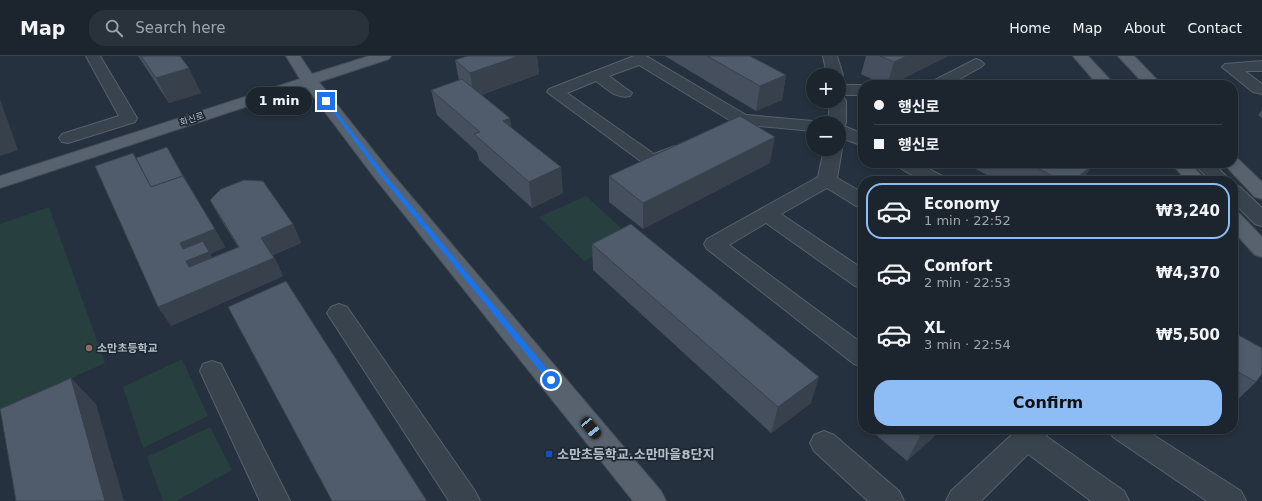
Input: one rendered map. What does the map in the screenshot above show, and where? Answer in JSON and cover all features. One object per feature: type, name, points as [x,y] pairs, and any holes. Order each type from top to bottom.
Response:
[{"type":"main road","points":[[293,56],[308,81],[317,89],[381,173],[652,501]]},
{"type":"main road","name":"화신로","points":[[0,182],[384,56]]},
{"type":"main road","points":[[1080,56],[1102,80]]},
{"type":"main road","points":[[1125,56],[1149,80]]},
{"type":"main road","points":[[1185,168],[1192,176]]},
{"type":"main road","points":[[1237,168],[1262,193]]},
{"type":"main road","points":[[1238,224],[1262,250]]},
{"type":"lane","points":[[68,138],[130,118],[93,56]]},
{"type":"lane","points":[[830,56],[833,68]]},
{"type":"lane","points":[[691,143],[652,161],[556,92],[640,59],[742,120],[806,125]]},
{"type":"lane","points":[[946,80],[976,64]]},
{"type":"lane","points":[[1262,66],[1230,67],[1259,89],[1262,89]]},
{"type":"lane","points":[[597,75],[624,93]]},
{"type":"lane","points":[[846,90],[858,90]]},
{"type":"lane","points":[[722,128],[742,120]]},
{"type":"lane","points":[[846,133],[858,139]]},
{"type":"lane","points":[[832,156],[827,180],[714,244],[858,353]]},
{"type":"lane","points":[[913,168],[928,176]]},
{"type":"lane","points":[[1208,168],[1216,176]]},
{"type":"lane","points":[[827,180],[858,199]]},
{"type":"lane","points":[[1238,196],[1262,219]]},
{"type":"lane","points":[[767,214],[858,277]]},
{"type":"lane","points":[[340,313],[465,501]]},
{"type":"lane","points":[[212,371],[275,501]]},
{"type":"lane","points":[[961,501],[1030,434]]},
{"type":"lane","points":[[1032,434],[1114,501]]},
{"type":"lane","points":[[1130,434],[1231,501]]},
{"type":"lane","points":[[824,443],[889,501]]},
{"type":"green space","points":[[586,196],[631,237],[584,261],[539,217]]},
{"type":"green space","points":[[49,207],[105,363],[0,410],[0,224]]},
{"type":"green space","points":[[182,359],[208,416],[143,448],[123,387]]},
{"type":"green space","points":[[210,427],[232,470],[176,501],[163,501],[147,457]]},
{"type":"building","points":[[141,56],[180,56],[189,68],[156,78]]},
{"type":"building","points":[[467,56],[519,56],[470,73],[455,60]]},
{"type":"building","points":[[707,56],[750,56],[786,75],[760,86]]},
{"type":"building","points":[[880,56],[907,56],[894,62]]},
{"type":"building","points":[[462,79],[510,118],[503,121],[561,167],[529,182],[474,134],[480,132],[431,90]]},
{"type":"building","points":[[740,116],[775,137],[643,203],[609,176]]},
{"type":"building","points":[[167,147],[183,176],[151,187],[136,158]]},
{"type":"building","points":[[133,153],[151,187],[183,176],[215,229],[180,243],[183,249],[203,241],[209,252],[186,261],[189,267],[239,247],[210,200],[221,189],[244,180],[263,181],[293,224],[261,238],[274,258],[158,307],[95,166]]},
{"type":"building","points":[[1037,168],[1090,168],[1079,176],[1053,176]]},
{"type":"building","points":[[631,224],[819,377],[778,407],[592,244]]},
{"type":"building","points":[[286,281],[427,501],[332,501],[228,307]]},
{"type":"building","points":[[1238,335],[1262,348],[1262,374],[1256,382],[1238,372]]},
{"type":"building","points":[[71,378],[105,501],[16,501],[0,409]]},
{"type":"place","name":"소만초등학교","points":[[89,348]]},
{"type":"place","name":"소만초등학교.소만마을8단지","points":[[549,454]]},
{"type":"route","points":[[326,101],[381,173],[551,380]]}]
